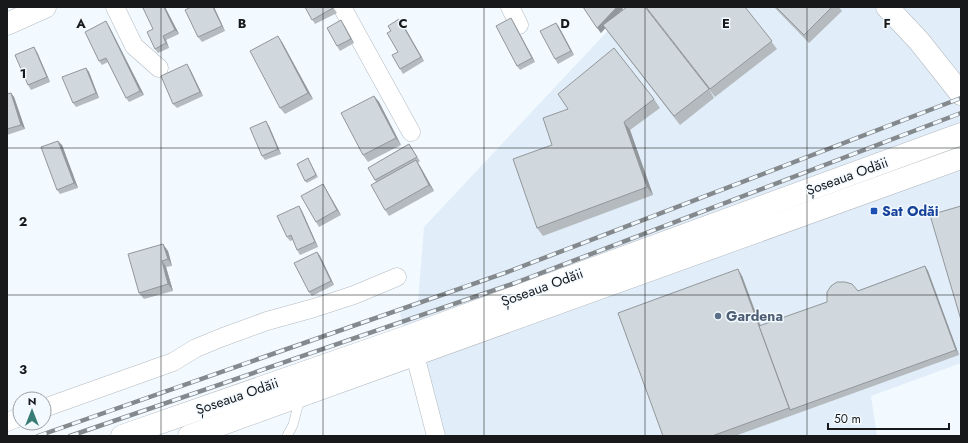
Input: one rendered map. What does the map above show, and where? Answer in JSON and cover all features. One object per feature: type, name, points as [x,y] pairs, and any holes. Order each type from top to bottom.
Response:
[{"type":"main road","points":[[7,24],[45,7]]},
{"type":"main road","points":[[887,7],[919,41],[961,94]]},
{"type":"main road","name":"Șoseaua Odăii","points":[[122,436],[406,336],[961,134]]},
{"type":"main road","name":"Șoseaua Odăii","points":[[189,436],[961,158]]},
{"type":"street","points":[[115,7],[134,46],[159,68]]},
{"type":"street","points":[[342,7],[411,132]]},
{"type":"street","points":[[510,7],[519,25]]},
{"type":"street","points":[[52,405],[173,362],[196,348],[223,336],[354,295],[397,277]]},
{"type":"street","points":[[415,354],[436,436]]},
{"type":"lane","points":[[287,436],[293,425],[300,397]]},
{"type":"shaded area","points":[[630,7],[961,7],[961,363],[871,396],[877,436],[431,436],[399,309],[418,302],[424,227]]},
{"type":"building","points":[[164,7],[175,30],[163,36],[166,43],[155,49],[147,32],[153,29],[143,8]]},
{"type":"building","points":[[191,7],[213,7],[222,26],[198,37],[185,10]]},
{"type":"building","points":[[305,7],[333,7],[333,8],[312,20]]},
{"type":"building","points":[[583,7],[617,7],[597,28]]},
{"type":"building","points":[[627,7],[645,7],[709,89],[674,116],[603,25]]},
{"type":"building","points":[[646,7],[745,7],[772,41],[710,89]]},
{"type":"building","points":[[776,7],[832,7],[804,35]]},
{"type":"building","points":[[511,18],[532,58],[517,66],[496,26]]},
{"type":"building","points":[[399,19],[421,57],[400,69],[392,55],[398,52],[387,33],[391,31],[388,26]]},
{"type":"building","points":[[341,20],[351,39],[337,46],[327,28]]},
{"type":"building","points":[[106,21],[140,91],[126,98],[106,58],[99,61],[85,32]]},
{"type":"building","points":[[556,23],[571,51],[555,59],[540,31]]},
{"type":"building","points":[[278,36],[308,93],[280,108],[250,51]]},
{"type":"building","points":[[34,47],[47,77],[28,85],[15,55]]},
{"type":"building","points":[[614,48],[654,99],[624,122],[647,187],[537,228],[513,159],[552,145],[543,118],[568,109],[558,94]]},
{"type":"building","points":[[187,64],[200,92],[173,104],[161,76]]},
{"type":"building","points":[[86,68],[96,93],[73,103],[62,77]]},
{"type":"building","points":[[11,93],[21,125],[7,129],[7,94]]},
{"type":"building","points":[[374,96],[396,138],[363,155],[341,113]]},
{"type":"building","points":[[266,121],[278,149],[262,156],[250,128]]},
{"type":"building","points":[[58,141],[74,183],[57,190],[41,147]]},
{"type":"building","points":[[409,144],[417,157],[375,180],[368,168]]},
{"type":"building","points":[[308,158],[316,175],[305,181],[297,164]]},
{"type":"building","points":[[416,160],[429,185],[385,210],[371,185]]},
{"type":"building","points":[[323,184],[337,210],[316,222],[301,196]]},
{"type":"building","points":[[299,206],[315,242],[297,250],[291,235],[287,237],[277,216]]},
{"type":"building","points":[[961,206],[961,320],[930,215]]},
{"type":"building","points":[[163,244],[168,259],[162,261],[168,284],[139,293],[128,254]]},
{"type":"building","points":[[317,252],[331,281],[309,292],[294,263]]},
{"type":"building","points":[[925,266],[956,350],[790,410],[759,326],[827,302],[827,292],[831,286],[837,282],[852,284],[858,291]]},
{"type":"building","points":[[738,269],[789,408],[712,436],[663,436],[618,313]]},
{"type":"railway","points":[[38,436],[510,271],[961,98]]},
{"type":"railway","points":[[70,436],[515,283],[961,113]]},
{"type":"place","name":"Sat Odăi","points":[[874,211]]},
{"type":"place","name":"Gardena","points":[[718,316]]}]
